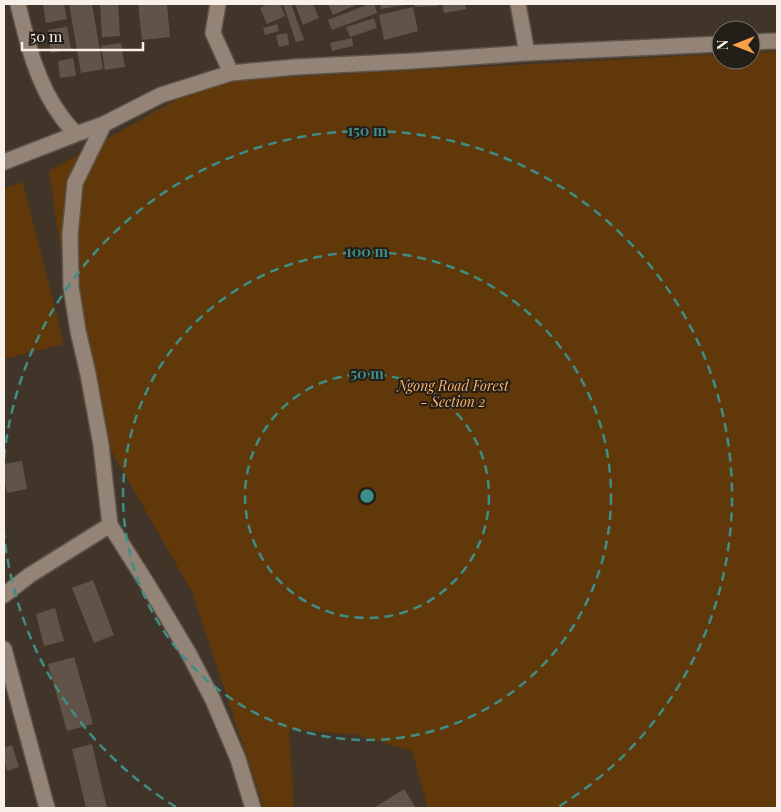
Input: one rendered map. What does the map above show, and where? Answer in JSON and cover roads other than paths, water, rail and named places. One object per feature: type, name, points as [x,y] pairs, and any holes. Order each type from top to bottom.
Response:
[{"type":"street","points":[[18,4],[33,59],[46,92],[60,115],[76,134]]},
{"type":"street","points":[[218,4],[213,33],[231,73]]},
{"type":"street","points":[[518,4],[527,53]]},
{"type":"street","points":[[761,42],[777,41]]},
{"type":"street","points":[[4,162],[104,124],[161,95],[231,73],[295,67],[413,62],[527,53],[711,44]]},
{"type":"street","points":[[104,124],[75,183],[70,235],[71,288],[101,446],[110,525],[148,584],[188,652],[213,700],[238,759],[253,808]]},
{"type":"street","points":[[4,595],[30,575],[110,525]]},
{"type":"street","points":[[4,649],[47,808]]},
{"type":"park label","name":"Ngong Road Forest - Section 2","points":[[453,394]]}]
